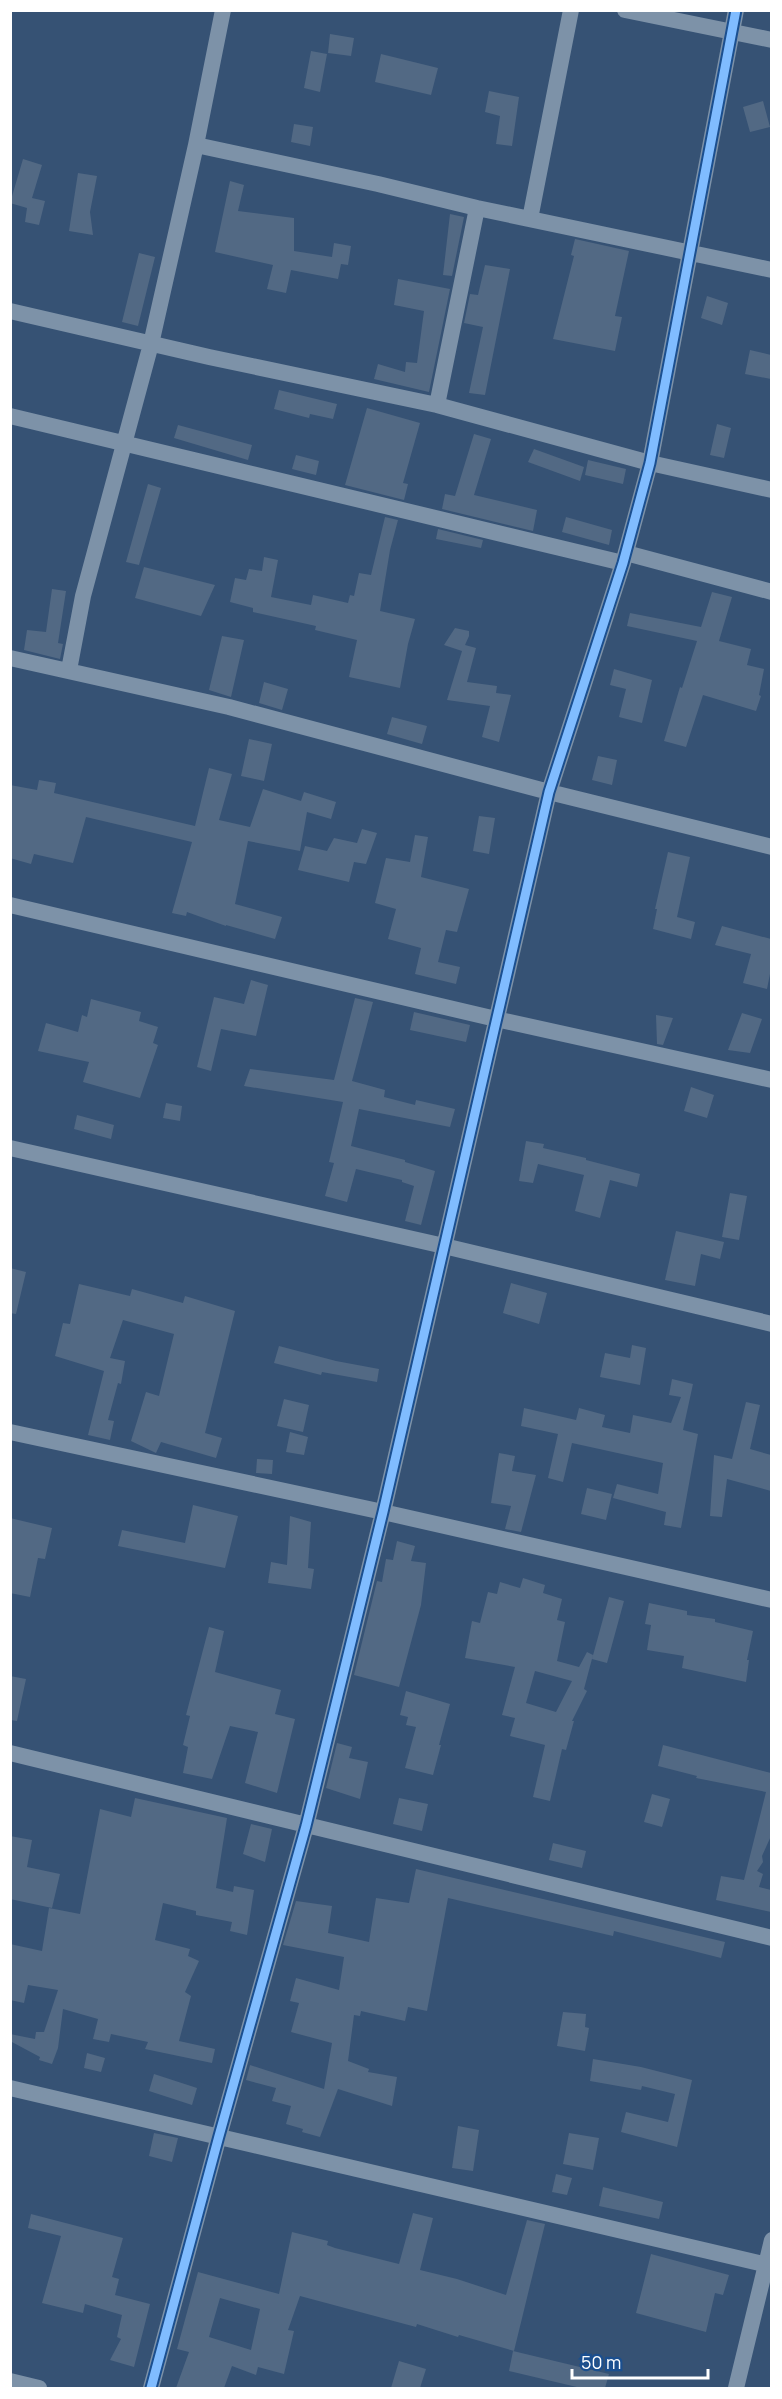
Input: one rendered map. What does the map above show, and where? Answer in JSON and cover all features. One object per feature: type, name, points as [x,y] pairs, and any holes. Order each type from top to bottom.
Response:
[{"type":"street","points":[[69,670],[83,596],[151,344],[196,145],[223,10]]},
{"type":"street","points":[[530,219],[571,10]]},
{"type":"street","points":[[625,10],[771,40]]},
{"type":"street","points":[[151,2388],[306,1826],[383,1512],[549,792],[624,558],[651,464],[736,10]]},
{"type":"street","points":[[196,145],[477,208],[771,270]]},
{"type":"street","points":[[437,405],[477,208]]},
{"type":"street","points":[[10,311],[151,344],[437,405],[651,464],[771,490]]},
{"type":"street","points":[[10,416],[771,592]]},
{"type":"street","points":[[10,658],[229,707],[549,792],[771,847]]},
{"type":"street","points":[[10,905],[496,1019],[771,1080]]},
{"type":"street","points":[[10,1148],[444,1246],[771,1324]]},
{"type":"street","points":[[10,1432],[383,1512],[771,1600]]},
{"type":"street","points":[[10,1753],[771,1938]]},
{"type":"street","points":[[10,2088],[768,2266]]},
{"type":"street","points":[[736,2388],[768,2266],[771,2240]]},
{"type":"street","points":[[10,2381],[39,2388]]},
{"type":"building","points":[[330,34],[354,38],[351,56],[328,53]]},
{"type":"building","points":[[311,51],[327,54],[320,92],[304,88]]},
{"type":"building","points":[[381,54],[438,68],[431,95],[375,82]]},
{"type":"building","points":[[489,91],[519,97],[512,146],[496,144],[500,116],[485,112]]},
{"type":"building","points":[[763,101],[770,127],[750,132],[743,107]]},
{"type":"building","points":[[294,124],[313,127],[310,146],[291,142]]},
{"type":"building","points":[[23,159],[42,165],[32,198],[45,201],[39,225],[25,222],[27,208],[10,203]]},
{"type":"building","points":[[78,173],[97,176],[90,212],[93,235],[69,231]]},
{"type":"building","points":[[230,181],[244,185],[238,211],[294,218],[294,251],[332,257],[334,243],[351,246],[348,265],[341,264],[338,279],[291,270],[286,293],[267,289],[273,265],[215,252]]},
{"type":"building","points":[[450,214],[464,217],[452,276],[443,275]]},
{"type":"building","points":[[575,239],[629,251],[615,316],[622,317],[615,351],[553,339],[574,256],[571,255]]},
{"type":"building","points":[[139,253],[155,257],[138,326],[122,322]]},
{"type":"building","points":[[485,265],[510,269],[485,395],[469,393],[483,327],[464,323],[470,294],[478,295]]},
{"type":"building","points":[[398,279],[450,289],[429,392],[374,379],[378,364],[405,372],[406,362],[417,363],[424,311],[394,305]]},
{"type":"building","points":[[707,296],[728,303],[722,325],[701,318]]},
{"type":"building","points":[[750,350],[771,355],[771,379],[745,374]]},
{"type":"building","points":[[279,390],[337,404],[333,419],[310,414],[309,418],[274,409]]},
{"type":"building","points":[[367,408],[420,423],[403,483],[408,484],[404,500],[345,485]]},
{"type":"building","points":[[717,424],[731,428],[724,458],[710,455]]},
{"type":"building","points":[[178,425],[252,445],[248,460],[174,438]]},
{"type":"building","points":[[474,434],[491,439],[474,495],[537,510],[533,531],[442,509],[445,494],[455,496]]},
{"type":"building","points":[[534,449],[584,467],[580,481],[528,462]]},
{"type":"building","points":[[296,455],[319,461],[316,475],[292,469]]},
{"type":"building","points":[[588,460],[626,469],[623,484],[585,475]]},
{"type":"building","points":[[148,484],[161,488],[139,565],[126,562]]},
{"type":"building","points":[[385,517],[398,520],[390,550],[380,611],[415,619],[400,688],[349,677],[357,640],[315,630],[316,626],[253,612],[253,608],[230,602],[235,578],[246,580],[249,569],[262,571],[264,557],[278,560],[271,597],[311,605],[313,595],[348,603],[350,595],[354,596],[359,573],[371,575]]},
{"type":"building","points":[[566,517],[612,530],[609,545],[562,532]]},
{"type":"building","points":[[438,529],[483,540],[481,548],[436,539]]},
{"type":"building","points":[[144,567],[215,585],[201,616],[135,598]]},
{"type":"building","points":[[52,589],[66,591],[58,643],[63,644],[60,659],[24,650],[27,630],[46,632]]},
{"type":"building","points":[[712,592],[732,597],[719,641],[751,649],[747,665],[764,669],[759,695],[761,696],[756,711],[703,695],[686,747],[664,741],[697,641],[627,626],[630,613],[701,627]]},
{"type":"building","points":[[455,628],[469,631],[465,645],[476,648],[467,682],[497,686],[496,693],[511,695],[499,742],[482,737],[490,706],[447,700],[462,651],[444,645]]},
{"type":"building","points":[[222,636],[244,640],[231,697],[209,690]]},
{"type":"building","points":[[614,669],[652,680],[642,723],[619,717],[626,689],[610,685]]},
{"type":"building","points":[[264,682],[288,689],[282,710],[259,703]]},
{"type":"building","points":[[392,717],[427,726],[422,744],[387,734]]},
{"type":"building","points":[[249,739],[272,744],[264,781],[241,776]]},
{"type":"building","points":[[598,756],[617,760],[612,785],[592,780]]},
{"type":"building","points":[[209,768],[232,774],[219,820],[250,827],[263,789],[301,801],[304,792],[336,802],[331,819],[307,812],[300,851],[248,841],[235,904],[282,917],[275,939],[226,926],[187,912],[186,916],[172,913],[192,842],[86,817],[73,863],[34,854],[31,864],[10,858],[10,785],[37,790],[39,780],[56,783],[54,793],[195,826]]},
{"type":"building","points":[[479,816],[495,818],[489,854],[473,851]]},
{"type":"building","points":[[362,829],[377,833],[366,864],[354,862],[349,882],[298,870],[305,846],[327,851],[334,838],[357,843]]},
{"type":"building","points":[[415,835],[428,837],[421,877],[469,889],[457,932],[446,930],[438,962],[460,967],[456,984],[415,974],[421,948],[388,939],[396,909],[375,903],[386,858],[410,862]]},
{"type":"building","points":[[668,852],[690,857],[677,917],[695,922],[691,939],[653,929],[657,909],[655,909]]},
{"type":"building","points":[[722,926],[771,939],[771,969],[767,989],[743,983],[751,954],[715,945]]},
{"type":"building","points":[[251,980],[268,985],[256,1036],[221,1029],[211,1071],[197,1067],[214,997],[244,1004]]},
{"type":"building","points":[[355,998],[373,1002],[352,1081],[385,1090],[384,1097],[415,1105],[416,1100],[455,1109],[450,1127],[359,1109],[351,1146],[405,1160],[405,1162],[435,1171],[421,1225],[405,1221],[414,1186],[402,1180],[356,1169],[347,1202],[325,1196],[334,1163],[329,1162],[343,1102],[244,1086],[250,1069],[334,1080]]},
{"type":"building","points":[[91,999],[141,1012],[139,1021],[158,1027],[153,1043],[158,1045],[140,1098],[83,1082],[89,1062],[38,1051],[46,1023],[78,1032],[82,1015],[87,1017]]},
{"type":"building","points":[[414,1012],[470,1025],[466,1042],[410,1030]]},
{"type":"building","points":[[742,1013],[762,1019],[750,1053],[728,1050]]},
{"type":"building","points":[[656,1015],[673,1018],[663,1045],[657,1044]]},
{"type":"building","points":[[691,1087],[714,1095],[707,1118],[684,1111]]},
{"type":"building","points":[[166,1103],[182,1106],[180,1121],[163,1118]]},
{"type":"building","points":[[77,1115],[114,1125],[111,1139],[74,1129]]},
{"type":"building","points":[[526,1141],[544,1144],[543,1148],[640,1174],[637,1187],[610,1180],[600,1218],[575,1211],[584,1175],[538,1164],[533,1183],[519,1181]]},
{"type":"building","points":[[730,1193],[747,1196],[739,1240],[722,1237]]},
{"type":"building","points":[[676,1231],[724,1242],[720,1259],[701,1254],[695,1286],[665,1280]]},
{"type":"building","points":[[10,1268],[26,1272],[16,1314],[10,1313]]},
{"type":"building","points":[[511,1283],[547,1293],[539,1324],[503,1313]]},
{"type":"building","points":[[79,1284],[130,1296],[132,1289],[183,1303],[185,1296],[235,1311],[205,1433],[222,1438],[216,1458],[161,1442],[156,1453],[131,1441],[146,1392],[159,1396],[174,1334],[123,1320],[110,1358],[125,1361],[121,1384],[118,1383],[108,1420],[114,1421],[110,1440],[88,1435],[104,1371],[55,1356],[63,1323],[70,1324]]},
{"type":"building","points":[[632,1345],[646,1348],[640,1385],[600,1377],[605,1353],[630,1358]]},
{"type":"building","points":[[279,1346],[336,1361],[379,1369],[377,1382],[322,1372],[321,1375],[274,1363]]},
{"type":"building","points":[[672,1379],[693,1384],[683,1430],[698,1434],[681,1528],[664,1525],[666,1512],[613,1498],[617,1484],[658,1494],[663,1463],[572,1443],[563,1482],[548,1478],[558,1434],[521,1426],[524,1408],[576,1420],[579,1408],[605,1415],[602,1427],[630,1433],[633,1415],[671,1423],[681,1397],[669,1395]]},
{"type":"building","points":[[284,1399],[309,1405],[303,1432],[277,1426]]},
{"type":"building","points":[[746,1402],[760,1405],[750,1449],[771,1455],[771,1491],[727,1479],[722,1517],[710,1516],[714,1455],[732,1459]]},
{"type":"building","points":[[290,1432],[308,1437],[304,1455],[286,1452]]},
{"type":"building","points":[[499,1453],[515,1456],[512,1471],[536,1475],[521,1532],[505,1529],[511,1506],[491,1503]]},
{"type":"building","points":[[257,1459],[273,1460],[272,1474],[256,1473]]},
{"type":"building","points":[[587,1488],[612,1494],[606,1520],[581,1514]]},
{"type":"building","points":[[193,1505],[238,1516],[225,1568],[118,1546],[122,1530],[185,1543]]},
{"type":"building","points":[[290,1516],[311,1522],[308,1568],[314,1569],[311,1589],[268,1583],[271,1562],[287,1565]]},
{"type":"building","points":[[10,1518],[52,1528],[45,1559],[38,1558],[30,1597],[10,1593]]},
{"type":"building","points":[[397,1541],[415,1546],[411,1561],[426,1563],[421,1605],[399,1687],[354,1675],[377,1581],[382,1582],[386,1559],[393,1560]]},
{"type":"building","points":[[523,1578],[545,1585],[543,1593],[562,1599],[557,1620],[565,1622],[557,1661],[579,1667],[587,1652],[593,1655],[584,1689],[587,1691],[572,1721],[574,1721],[566,1750],[562,1749],[550,1801],[533,1797],[545,1745],[510,1736],[515,1718],[502,1715],[515,1667],[465,1658],[472,1621],[480,1623],[488,1592],[497,1594],[500,1582],[520,1588]],"holes":[[[535,1671],[572,1681],[556,1712],[526,1703]]]},
{"type":"building","points":[[609,1597],[624,1601],[607,1663],[592,1659]]},
{"type":"building","points":[[649,1603],[687,1611],[687,1615],[715,1619],[715,1622],[753,1631],[747,1660],[749,1660],[746,1682],[682,1668],[684,1656],[647,1650],[651,1625],[645,1624]]},
{"type":"building","points":[[209,1627],[224,1631],[215,1672],[281,1690],[275,1714],[295,1719],[277,1793],[245,1783],[258,1732],[230,1726],[212,1779],[183,1773],[188,1747],[183,1745],[190,1716],[186,1715]]},
{"type":"building","points":[[10,1676],[26,1679],[17,1721],[10,1720]]},
{"type":"building","points":[[406,1691],[450,1704],[433,1775],[405,1768],[416,1727],[406,1725],[408,1717],[400,1715]]},
{"type":"building","points":[[337,1743],[352,1747],[349,1758],[368,1762],[360,1799],[326,1788]]},
{"type":"building","points":[[663,1745],[771,1773],[771,1836],[762,1856],[763,1862],[757,1871],[763,1874],[759,1887],[771,1890],[771,1912],[716,1900],[721,1876],[744,1880],[766,1792],[696,1778],[697,1776],[658,1766]]},
{"type":"building","points":[[652,1794],[670,1799],[662,1827],[644,1822]]},
{"type":"building","points":[[135,1798],[227,1818],[216,1888],[233,1892],[234,1886],[254,1890],[247,1935],[230,1931],[232,1922],[196,1915],[196,1911],[163,1903],[155,1940],[190,1949],[188,1956],[199,1961],[185,1992],[191,1996],[179,2041],[215,2049],[212,2063],[145,2049],[148,2042],[111,2034],[109,2042],[93,2039],[98,2019],[63,2009],[58,2048],[52,2064],[39,2060],[40,2057],[10,2041],[10,2034],[35,2039],[36,2032],[44,2032],[58,1990],[28,1985],[24,2003],[10,2000],[10,1944],[42,1951],[49,1908],[80,1914],[100,1809],[131,1817]]},
{"type":"building","points":[[399,1798],[428,1804],[422,1831],[393,1824]]},
{"type":"building","points":[[251,1824],[272,1829],[265,1862],[243,1854]]},
{"type":"building","points":[[10,1836],[32,1840],[27,1867],[60,1874],[52,1908],[10,1899]]},
{"type":"building","points":[[553,1843],[586,1851],[582,1868],[549,1860]]},
{"type":"building","points":[[416,1869],[725,1942],[721,1958],[614,1931],[613,1936],[448,1898],[427,2011],[408,2007],[405,2021],[361,2011],[360,2016],[354,2015],[348,2061],[369,2069],[368,2072],[397,2077],[392,2106],[338,2089],[320,2137],[302,2132],[303,2129],[286,2124],[291,2106],[272,2101],[276,2088],[246,2080],[250,2065],[324,2089],[332,2043],[291,2032],[299,2003],[290,2001],[296,1978],[339,1990],[344,1957],[283,1945],[296,1901],[332,1906],[328,1933],[369,1942],[376,1898],[409,1903]]},
{"type":"building","points":[[563,2012],[586,2014],[585,2027],[589,2028],[585,2051],[557,2046]]},
{"type":"building","points":[[87,2053],[105,2058],[101,2072],[84,2068]]},
{"type":"building","points":[[593,2059],[641,2067],[692,2080],[677,2147],[621,2132],[626,2112],[668,2122],[675,2094],[642,2086],[641,2090],[590,2081]]},
{"type":"building","points":[[154,2074],[197,2088],[192,2105],[149,2091]]},
{"type":"building","points":[[458,2126],[479,2130],[473,2171],[452,2168]]},
{"type":"building","points":[[154,2133],[178,2138],[172,2162],[149,2156]]},
{"type":"building","points":[[569,2133],[599,2138],[593,2170],[563,2164]]},
{"type":"building","points":[[556,2174],[572,2178],[567,2195],[552,2192]]},
{"type":"building","points":[[603,2187],[663,2202],[659,2219],[599,2206]]},
{"type":"building","points":[[413,2213],[433,2218],[420,2270],[506,2295],[527,2220],[545,2224],[514,2351],[417,2324],[416,2327],[300,2296],[288,2330],[294,2331],[284,2374],[258,2367],[256,2375],[232,2366],[224,2388],[176,2388],[189,2352],[177,2349],[198,2272],[279,2294],[292,2232],[328,2241],[327,2245],[335,2248],[399,2264]],"holes":[[[220,2298],[260,2309],[251,2350],[209,2337]]]},
{"type":"building","points":[[31,2214],[123,2238],[112,2277],[119,2279],[115,2295],[150,2304],[134,2367],[110,2360],[121,2339],[117,2337],[122,2315],[85,2304],[83,2313],[42,2303],[61,2236],[28,2228]]},
{"type":"building","points":[[651,2254],[729,2275],[723,2295],[715,2293],[706,2332],[636,2313]]},
{"type":"building","points":[[513,2351],[609,2374],[605,2388],[581,2388],[509,2371]]},
{"type":"building","points":[[399,2361],[426,2369],[420,2388],[391,2388]]},
{"type":"cycle path","points":[[151,2388],[306,1826],[383,1512],[549,792],[623,563],[650,463],[736,10]]}]
